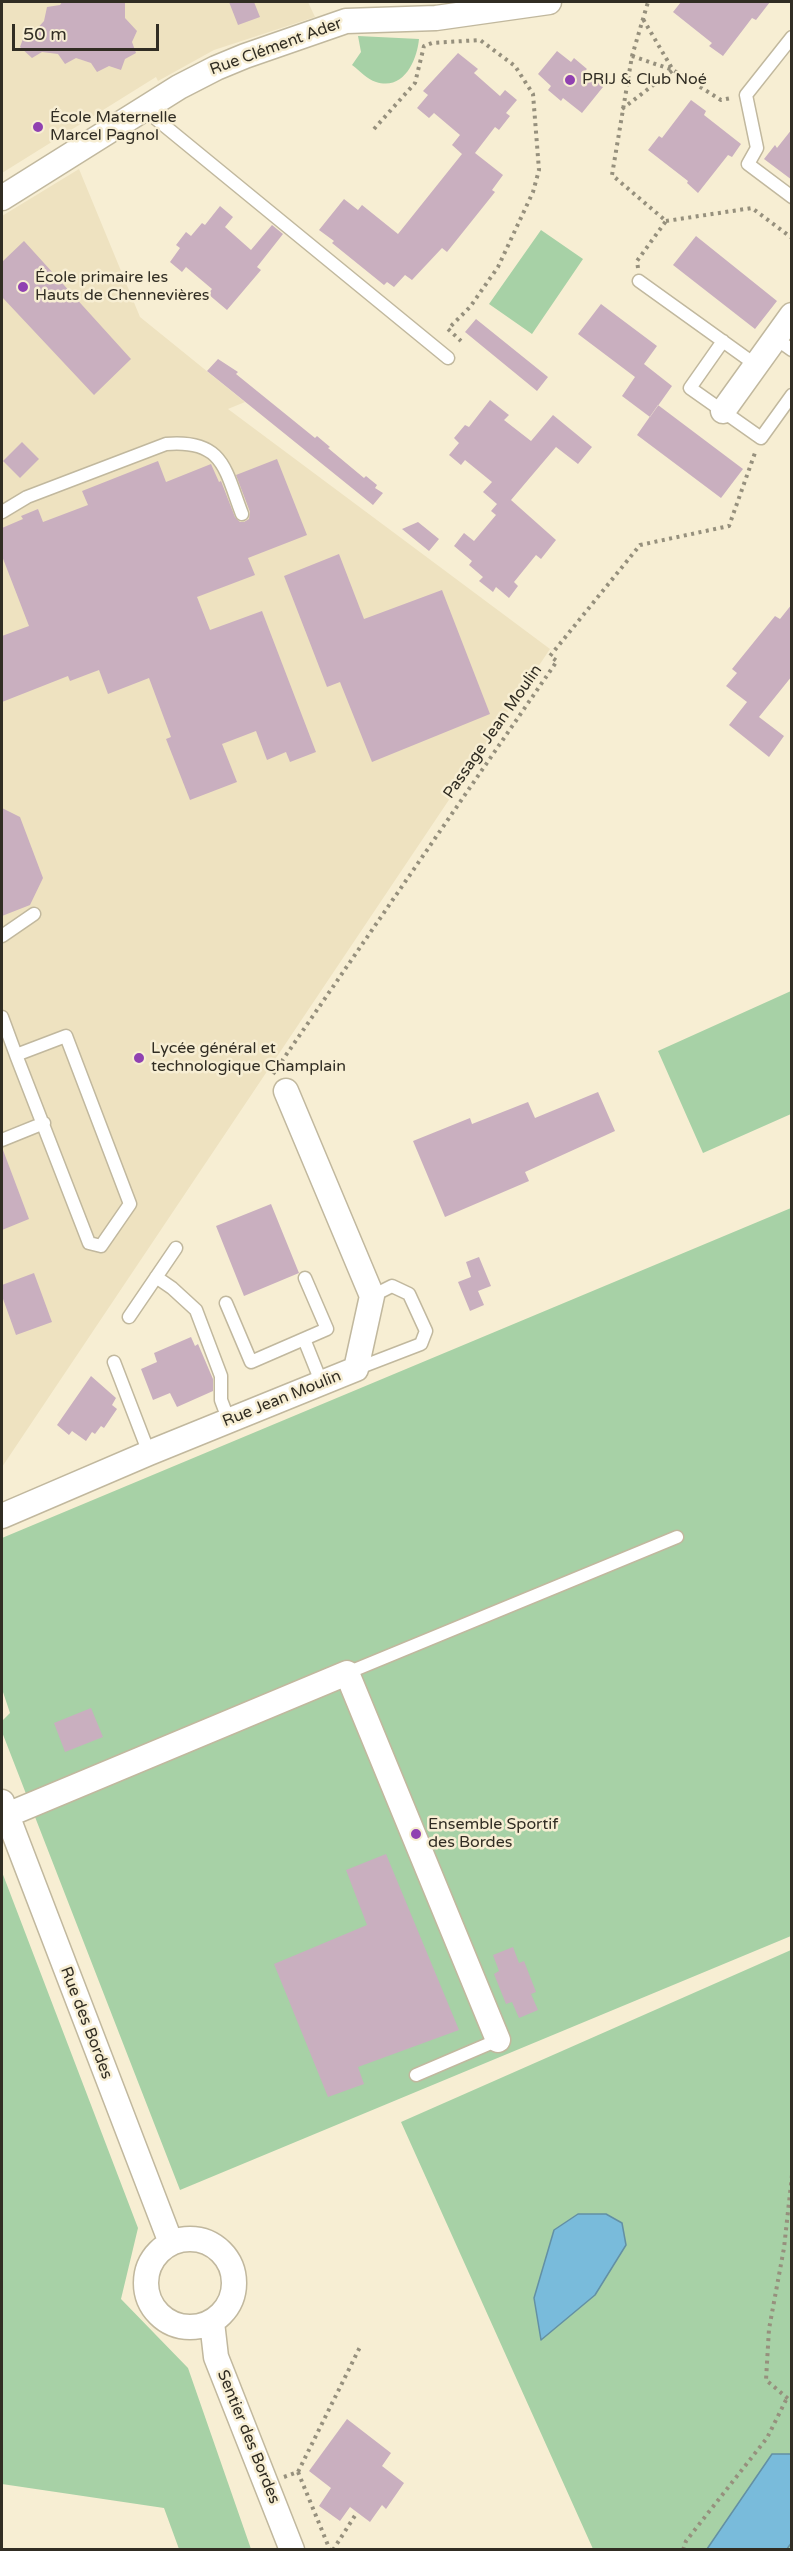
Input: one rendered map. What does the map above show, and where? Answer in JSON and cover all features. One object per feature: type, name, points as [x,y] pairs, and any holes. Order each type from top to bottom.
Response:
[{"type":"street","name":"Rue Clément Ader","points":[[2,198],[144,109],[216,68],[346,21],[436,18],[549,2]]},
{"type":"street","points":[[723,411],[756,365],[783,344],[792,315]]},
{"type":"street","points":[[286,1091],[372,1296]]},
{"type":"street","name":"Rue Jean Moulin","points":[[2,1516],[149,1453],[356,1369],[372,1296]]},
{"type":"street","points":[[6,1823],[347,1673],[498,2040]]},
{"type":"street","name":"Rue des Bordes","points":[[6,1823],[171,2243]]},
{"type":"street","points":[[188,2239],[203,2241],[218,2249],[228,2261],[234,2286],[224,2312],[212,2322],[198,2327],[182,2327],[168,2322],[150,2304],[146,2289],[146,2276],[151,2261],[171,2243],[188,2239]]},
{"type":"street","name":"Sentier des Bordes","points":[[212,2322],[216,2357],[292,2550]]},
{"type":"lane","points":[[792,37],[746,95],[757,148],[748,164],[792,197]]},
{"type":"lane","points":[[144,109],[448,358]]},
{"type":"lane","points":[[639,281],[756,365]]},
{"type":"lane","points":[[723,341],[690,388],[761,438],[792,395]]},
{"type":"lane","points":[[2,512],[27,497],[166,444],[183,442],[213,452],[222,464],[242,514]]},
{"type":"lane","points":[[2,936],[34,914]]},
{"type":"lane","points":[[2,1017],[16,1055],[44,1123],[89,1243],[101,1246],[130,1204],[66,1035],[16,1055]]},
{"type":"lane","points":[[2,1140],[44,1123]]},
{"type":"lane","points":[[129,1317],[176,1248]]},
{"type":"lane","points":[[156,1277],[172,1287],[196,1310],[221,1377],[221,1400],[229,1421]]},
{"type":"lane","points":[[226,1303],[251,1362],[327,1329],[305,1278]]},
{"type":"lane","points":[[356,1369],[421,1344],[426,1331],[409,1294],[392,1286],[372,1296]]},
{"type":"lane","points":[[304,1339],[322,1384]]},
{"type":"lane","points":[[114,1362],[149,1453]]},
{"type":"lane","points":[[347,1673],[677,1537]]},
{"type":"lane","points":[[416,2074],[498,2040]]},
{"type":"path","points":[[648,2],[632,56],[612,175],[666,221]]},
{"type":"path","points":[[643,19],[673,70]]},
{"type":"path","points":[[374,129],[415,83],[424,46],[432,43],[480,40],[515,66],[533,94],[539,170],[533,192],[498,267],[470,306],[448,330],[462,341]]},
{"type":"path","points":[[632,56],[673,70],[721,100],[746,95]]},
{"type":"path","points":[[622,110],[673,70]]},
{"type":"path","points":[[639,281],[637,261],[666,221],[752,208],[792,238]]},
{"type":"path","name":"Passage Jean Moulin","points":[[286,1091],[272,1073],[556,662],[550,656],[640,545],[729,526],[761,438]]},
{"type":"path","points":[[792,2175],[784,2248],[769,2329],[765,2380],[792,2402]]},
{"type":"path","points":[[267,2484],[298,2472],[360,2347]]},
{"type":"path","points":[[683,2550],[686,2541],[767,2438],[787,2398]]},
{"type":"path","points":[[298,2472],[331,2550]]},
{"type":"path","points":[[331,2550],[356,2514]]},
{"type":"shaded area","name":"École Maternelle Marcel Pagnol","points":[[2,2],[308,2],[315,17],[214,50],[158,81],[156,77],[2,173]]},
{"type":"shaded area","name":"Lycée général et technologique Champlain","points":[[79,169],[140,317],[245,402],[228,409],[550,649],[2,1467],[2,216]]},
{"type":"green space","points":[[358,36],[419,39],[415,56],[407,72],[394,82],[386,84],[373,81],[352,65],[361,52]]},
{"type":"green space","points":[[541,230],[583,259],[532,334],[489,304]]},
{"type":"green space","points":[[791,991],[791,1114],[703,1153],[658,1051]]},
{"type":"green space","name":"Ensemble Sportif des Bordes","points":[[791,1208],[791,1936],[180,2190],[2,1732],[2,1721],[10,1713],[2,1689],[2,1538]]},
{"type":"green space","points":[[2,1872],[138,2228],[121,2299],[188,2368],[251,2549],[179,2549],[164,2508],[2,2484]]},
{"type":"green space","points":[[791,1950],[791,2549],[593,2549],[401,2122]]},
{"type":"water","points":[[578,2214],[606,2214],[622,2223],[626,2245],[595,2295],[541,2340],[534,2298],[554,2230]]},
{"type":"water","points":[[772,2454],[791,2454],[792,2542],[787,2549],[707,2549]]},
{"type":"building","points":[[62,2],[125,2],[125,18],[137,31],[132,42],[136,53],[125,59],[121,70],[109,66],[97,72],[91,63],[76,58],[65,64],[58,54],[42,52],[32,58],[20,47],[24,36],[35,31],[44,21],[47,7],[60,5]]},
{"type":"building","points":[[229,2],[254,2],[260,17],[238,25]]},
{"type":"building","points":[[681,2],[770,2],[756,20],[752,18],[723,56],[709,46],[712,43],[673,12]]},
{"type":"building","name":"PRIJ & Club Noé","points":[[557,51],[571,62],[574,58],[603,87],[582,113],[563,98],[561,101],[548,90],[551,86],[538,74]]},
{"type":"building","points":[[458,53],[478,69],[474,73],[500,96],[505,90],[517,100],[506,113],[510,116],[499,130],[495,127],[475,153],[503,175],[492,190],[495,192],[447,252],[442,248],[412,280],[405,275],[394,287],[387,282],[384,285],[319,230],[344,199],[358,210],[362,205],[398,234],[462,154],[452,145],[460,135],[434,113],[429,118],[417,108],[428,95],[423,91]]},
{"type":"building","points":[[691,100],[706,111],[704,115],[741,144],[732,157],[728,155],[698,193],[687,183],[688,181],[648,150],[659,136],[662,138]]},
{"type":"building","points":[[792,129],[792,180],[764,159],[775,145],[777,148]]},
{"type":"building","points":[[220,206],[233,217],[225,227],[251,250],[272,225],[283,234],[257,267],[261,270],[227,310],[208,294],[212,289],[186,267],[182,272],[170,262],[180,248],[176,245],[186,232],[191,236],[202,223],[205,225]]},
{"type":"building","points":[[696,236],[777,301],[755,329],[673,265]]},
{"type":"building","points":[[24,241],[131,359],[94,395],[2,297],[2,262]]},
{"type":"building","points":[[601,304],[657,346],[644,364],[672,386],[650,417],[622,396],[635,377],[578,334]]},
{"type":"building","points":[[476,319],[548,377],[537,391],[465,332]]},
{"type":"building","points":[[218,359],[238,372],[236,374],[315,438],[317,436],[364,478],[366,476],[377,485],[375,488],[383,493],[373,505],[207,371]]},
{"type":"building","points":[[490,400],[509,415],[504,420],[531,441],[553,415],[592,447],[578,464],[556,447],[511,500],[556,540],[541,559],[536,555],[514,582],[518,586],[509,598],[496,587],[493,592],[479,581],[483,577],[469,565],[472,561],[454,546],[464,533],[474,541],[496,515],[491,511],[497,504],[483,492],[492,482],[465,460],[461,465],[449,455],[459,443],[454,438],[465,425],[469,427]]},
{"type":"building","points":[[658,405],[743,469],[721,498],[637,435]]},
{"type":"building","points":[[22,442],[39,459],[20,478],[3,461]]},
{"type":"building","points":[[277,459],[307,535],[248,558],[255,575],[197,597],[210,630],[262,611],[316,752],[290,762],[286,752],[267,760],[256,731],[222,744],[237,782],[190,800],[166,739],[171,737],[149,678],[108,694],[99,670],[70,681],[68,676],[2,702],[2,636],[29,626],[2,556],[2,528],[23,519],[21,516],[38,509],[43,522],[88,505],[82,491],[158,461],[166,482],[211,464],[219,482],[221,481],[235,517],[240,522],[244,522],[249,519],[250,512],[236,475]]},
{"type":"building","points":[[418,522],[439,539],[429,551],[402,529]]},
{"type":"building","points":[[339,554],[364,619],[442,590],[490,714],[372,762],[340,682],[327,687],[284,576]]},
{"type":"building","points":[[792,604],[792,676],[759,717],[784,736],[769,757],[729,725],[747,702],[726,686],[737,673],[732,669],[775,616],[780,619]]},
{"type":"building","points":[[2,808],[20,817],[43,878],[30,905],[2,916]]},
{"type":"building","points":[[598,1092],[615,1131],[525,1172],[529,1181],[445,1217],[413,1141],[470,1118],[472,1124],[528,1102],[535,1118]]},
{"type":"building","points":[[2,1151],[29,1219],[2,1230]]},
{"type":"building","points":[[271,1204],[299,1273],[244,1296],[216,1226]]},
{"type":"building","points":[[479,1257],[491,1286],[478,1291],[484,1305],[470,1311],[458,1282],[471,1277],[466,1262]]},
{"type":"building","points":[[34,1273],[52,1322],[16,1335],[2,1296],[2,1285]]},
{"type":"building","points":[[191,1337],[195,1346],[198,1344],[213,1379],[213,1391],[177,1407],[170,1393],[153,1400],[141,1369],[157,1362],[154,1353]]},
{"type":"building","points":[[91,1376],[116,1398],[112,1405],[117,1409],[104,1428],[101,1426],[95,1434],[92,1432],[86,1441],[72,1431],[69,1435],[57,1425]]},
{"type":"building","points":[[91,1708],[103,1737],[65,1752],[54,1723]]},
{"type":"building","points":[[386,1854],[459,2030],[358,2067],[364,2084],[328,2097],[274,1964],[367,1925],[346,1870]]},
{"type":"building","points":[[513,1947],[519,1963],[524,1961],[536,1992],[531,1994],[538,2010],[519,2018],[512,2002],[506,2004],[494,1974],[499,1971],[493,1955]]},
{"type":"building","points":[[347,2419],[391,2453],[382,2466],[404,2483],[386,2509],[382,2505],[370,2522],[350,2507],[340,2521],[319,2506],[331,2488],[309,2471]]},
{"type":"place","name":"PRIJ & Club Noé","points":[[570,80]]},
{"type":"place","name":"École Maternelle Marcel Pagnol","points":[[38,127]]},
{"type":"place","name":"École primaire les Hauts de Chennevières","points":[[23,287]]},
{"type":"place","name":"Lycée général et technologique Champlain","points":[[139,1058]]},
{"type":"place","name":"Ensemble Sportif des Bordes","points":[[416,1834]]}]
